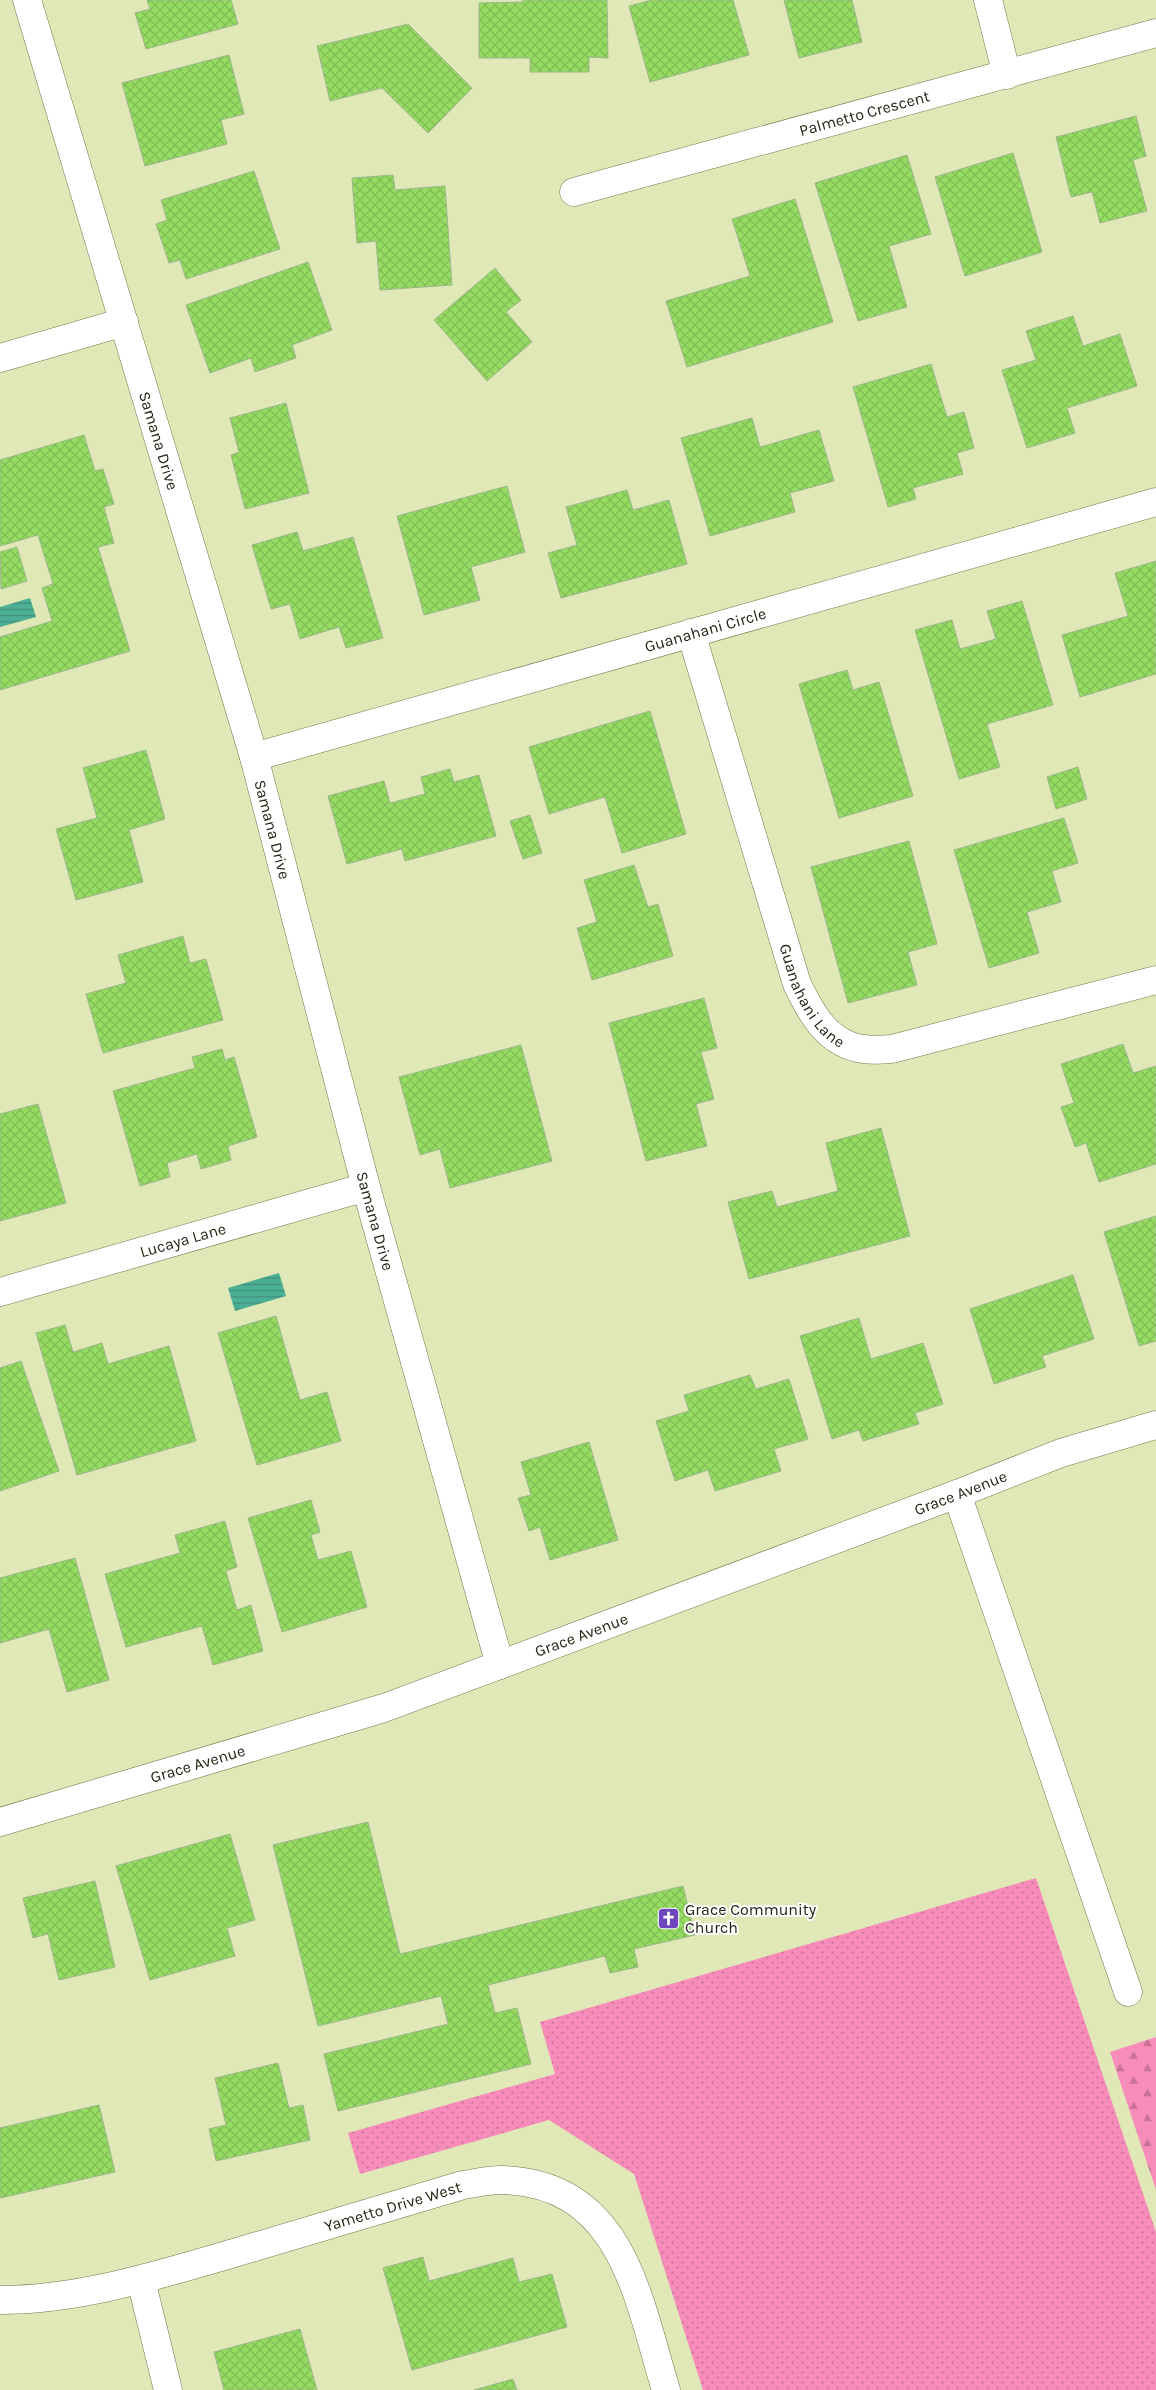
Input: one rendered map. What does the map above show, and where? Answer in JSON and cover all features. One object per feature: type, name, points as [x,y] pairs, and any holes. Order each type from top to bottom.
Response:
[{"type":"street","name":"Samana Drive","points":[[27,0],[254,757],[366,1187],[500,1665]]},
{"type":"street","points":[[988,0],[1007,74]]},
{"type":"street","name":"Palmetto Crescent","points":[[574,192],[1156,33]]},
{"type":"street","points":[[0,358],[124,322]]},
{"type":"street","name":"Guanahani Circle","points":[[254,757],[1156,502]]},
{"type":"street","name":"Guanahani Lane","points":[[691,633],[797,984],[812,1015],[835,1039],[863,1050],[892,1049],[1156,980]]},
{"type":"street","name":"Lucaya Lane","points":[[0,1292],[366,1187]]},
{"type":"street","name":"Grace Avenue","points":[[0,1822],[384,1708],[957,1494],[1061,1453],[1156,1425]]},
{"type":"street","points":[[957,1494],[1128,1992]]},
{"type":"street","name":"Yametto Drive West","points":[[0,2300],[23,2300],[59,2296],[141,2280],[463,2185],[503,2180],[533,2183],[563,2194],[588,2210],[610,2234],[628,2270],[666,2390]]},
{"type":"street","points":[[141,2280],[168,2390]]},
{"type":"green space","points":[[1036,1878],[1156,2232],[1156,2390],[703,2390],[634,2174],[549,2120],[360,2174],[348,2133],[555,2074],[540,2022]]},
{"type":"green space","points":[[1156,2037],[1156,2190],[1110,2052]]},
{"type":"water","points":[[30,598],[36,617],[0,627],[0,607]]},
{"type":"water","points":[[279,1273],[286,1296],[235,1311],[228,1288]]},
{"type":"building","points":[[147,0],[231,0],[238,24],[146,49],[135,13],[150,9]]},
{"type":"building","points":[[523,0],[607,0],[608,58],[589,57],[589,72],[530,72],[530,58],[479,58],[479,3],[523,2]]},
{"type":"building","points":[[652,0],[733,0],[749,55],[650,82],[629,6]]},
{"type":"building","points":[[784,0],[852,0],[862,42],[799,58]]},
{"type":"building","points":[[408,24],[472,88],[428,133],[382,88],[330,101],[317,46]]},
{"type":"building","points":[[229,55],[244,114],[221,120],[227,144],[145,166],[122,83]]},
{"type":"building","points":[[1136,116],[1146,156],[1133,160],[1147,211],[1100,223],[1092,192],[1071,197],[1056,137]]},
{"type":"building","points":[[1013,153],[1042,252],[965,276],[935,177]]},
{"type":"building","points":[[907,155],[931,234],[889,246],[907,307],[858,321],[815,183]]},
{"type":"building","points":[[254,171],[280,249],[186,279],[180,260],[169,263],[156,224],[167,220],[161,200]]},
{"type":"building","points":[[393,175],[395,190],[445,186],[452,285],[380,290],[376,241],[357,243],[352,178]]},
{"type":"building","points":[[795,199],[833,322],[687,367],[666,301],[750,276],[732,219]]},
{"type":"building","points":[[308,262],[332,330],[292,345],[296,358],[255,372],[251,358],[210,373],[186,305]]},
{"type":"building","points":[[495,268],[521,300],[506,312],[532,342],[487,381],[434,320]]},
{"type":"building","points":[[1073,316],[1083,346],[1120,334],[1137,386],[1067,408],[1075,433],[1027,448],[1002,370],[1036,360],[1026,331]]},
{"type":"building","points":[[931,364],[947,417],[964,412],[974,448],[957,453],[963,474],[913,488],[916,499],[888,507],[853,387]]},
{"type":"building","points":[[286,403],[309,493],[245,509],[231,455],[239,452],[230,418]]},
{"type":"building","points":[[752,418],[760,447],[819,430],[834,481],[790,493],[795,512],[710,536],[681,438]]},
{"type":"building","points":[[84,435],[95,471],[103,469],[114,504],[104,507],[114,543],[98,547],[130,651],[0,690],[0,637],[52,621],[42,588],[53,584],[38,535],[0,546],[0,460]]},
{"type":"building","points":[[507,486],[525,552],[471,567],[480,600],[424,615],[397,516]]},
{"type":"building","points":[[627,490],[633,510],[669,500],[687,564],[561,598],[548,553],[577,545],[566,507]]},
{"type":"building","points":[[297,532],[303,551],[353,537],[383,638],[346,648],[339,627],[300,639],[290,604],[271,609],[252,545]]},
{"type":"building","points":[[17,547],[27,581],[1,589],[0,552]]},
{"type":"building","points":[[1156,561],[1156,674],[1080,697],[1062,635],[1128,616],[1115,573]]},
{"type":"building","points":[[1022,601],[1053,705],[987,724],[1000,767],[959,779],[915,630],[952,620],[960,649],[996,639],[987,611]]},
{"type":"building","points":[[847,670],[853,690],[879,682],[913,796],[839,818],[799,684]]},
{"type":"building","points":[[650,711],[686,834],[622,853],[605,797],[549,814],[529,747]]},
{"type":"building","points":[[146,750],[165,819],[129,830],[143,882],[76,900],[56,829],[97,818],[83,768]]},
{"type":"building","points":[[1078,767],[1087,799],[1056,809],[1047,777]]},
{"type":"building","points":[[450,769],[454,782],[479,775],[496,836],[405,861],[402,849],[347,864],[328,796],[384,781],[390,803],[425,794],[421,777]]},
{"type":"building","points":[[530,815],[542,853],[523,859],[510,821]]},
{"type":"building","points":[[1064,818],[1078,863],[1052,871],[1061,902],[1027,912],[1039,953],[989,968],[954,850]]},
{"type":"building","points":[[909,841],[937,944],[908,952],[917,985],[848,1003],[811,867]]},
{"type":"building","points":[[634,865],[648,907],[658,904],[673,956],[592,980],[577,928],[597,922],[584,880]]},
{"type":"building","points":[[183,936],[190,963],[206,959],[223,1020],[103,1053],[86,994],[126,983],[118,955]]},
{"type":"building","points":[[704,998],[717,1048],[701,1052],[714,1099],[696,1104],[707,1146],[646,1161],[609,1023]]},
{"type":"building","points":[[1123,1044],[1133,1073],[1156,1066],[1156,1164],[1099,1182],[1086,1143],[1075,1147],[1061,1107],[1074,1103],[1061,1064]]},
{"type":"building","points":[[521,1045],[552,1161],[450,1188],[440,1149],[420,1155],[399,1077]]},
{"type":"building","points":[[222,1049],[225,1060],[234,1057],[257,1137],[228,1146],[231,1160],[201,1169],[197,1154],[167,1163],[170,1177],[140,1186],[113,1091],[195,1068],[192,1057]]},
{"type":"building","points":[[38,1104],[66,1203],[0,1221],[0,1114]]},
{"type":"building","points":[[881,1128],[910,1236],[749,1279],[728,1202],[772,1191],[777,1207],[838,1191],[826,1143]]},
{"type":"building","points":[[1156,1216],[1156,1341],[1139,1346],[1104,1232]]},
{"type":"building","points":[[1073,1275],[1094,1339],[1042,1356],[1046,1367],[994,1384],[970,1309]]},
{"type":"building","points":[[276,1316],[300,1400],[327,1392],[341,1441],[257,1465],[218,1333]]},
{"type":"building","points":[[859,1318],[871,1359],[923,1343],[943,1404],[915,1413],[919,1424],[863,1441],[859,1430],[832,1439],[800,1336]]},
{"type":"building","points":[[65,1325],[73,1352],[102,1343],[108,1364],[169,1346],[196,1441],[77,1475],[36,1333]]},
{"type":"building","points":[[21,1361],[59,1471],[0,1491],[0,1368]]},
{"type":"building","points":[[750,1375],[756,1389],[789,1379],[808,1439],[774,1449],[781,1471],[715,1491],[708,1470],[675,1481],[656,1421],[689,1411],[684,1395]]},
{"type":"building","points":[[589,1442],[618,1540],[550,1560],[540,1527],[529,1531],[518,1498],[531,1495],[521,1462]]},
{"type":"building","points":[[311,1500],[320,1532],[311,1535],[318,1560],[351,1551],[367,1607],[282,1632],[248,1518]]},
{"type":"building","points":[[225,1521],[237,1567],[226,1571],[237,1610],[251,1605],[263,1651],[213,1665],[202,1626],[126,1647],[105,1574],[180,1553],[175,1535]]},
{"type":"building","points":[[75,1558],[109,1680],[67,1692],[49,1629],[0,1643],[0,1578]]},
{"type":"building","points":[[368,1822],[400,1954],[683,1886],[695,1935],[634,1949],[638,1967],[610,1973],[605,1956],[488,1985],[495,2013],[517,2008],[531,2064],[338,2111],[324,2054],[448,2024],[441,1996],[318,2026],[273,1845]]},
{"type":"building","points":[[230,1834],[255,1920],[227,1928],[235,1956],[150,1980],[116,1866]]},
{"type":"building","points":[[95,1881],[115,1967],[59,1980],[48,1934],[33,1938],[23,1898]]},
{"type":"building","points":[[278,2063],[289,2108],[303,2105],[310,2140],[216,2161],[209,2129],[226,2125],[215,2078]]},
{"type":"building","points":[[99,2105],[115,2172],[0,2198],[0,2128]]},
{"type":"building","points":[[423,2257],[429,2281],[513,2258],[519,2282],[552,2274],[567,2327],[412,2370],[383,2268]]},
{"type":"building","points":[[300,2329],[317,2390],[224,2390],[214,2352]]},
{"type":"building","points":[[513,2379],[517,2390],[474,2390]]},
{"type":"place","name":"Grace Community Church","points":[[669,1918]]}]
